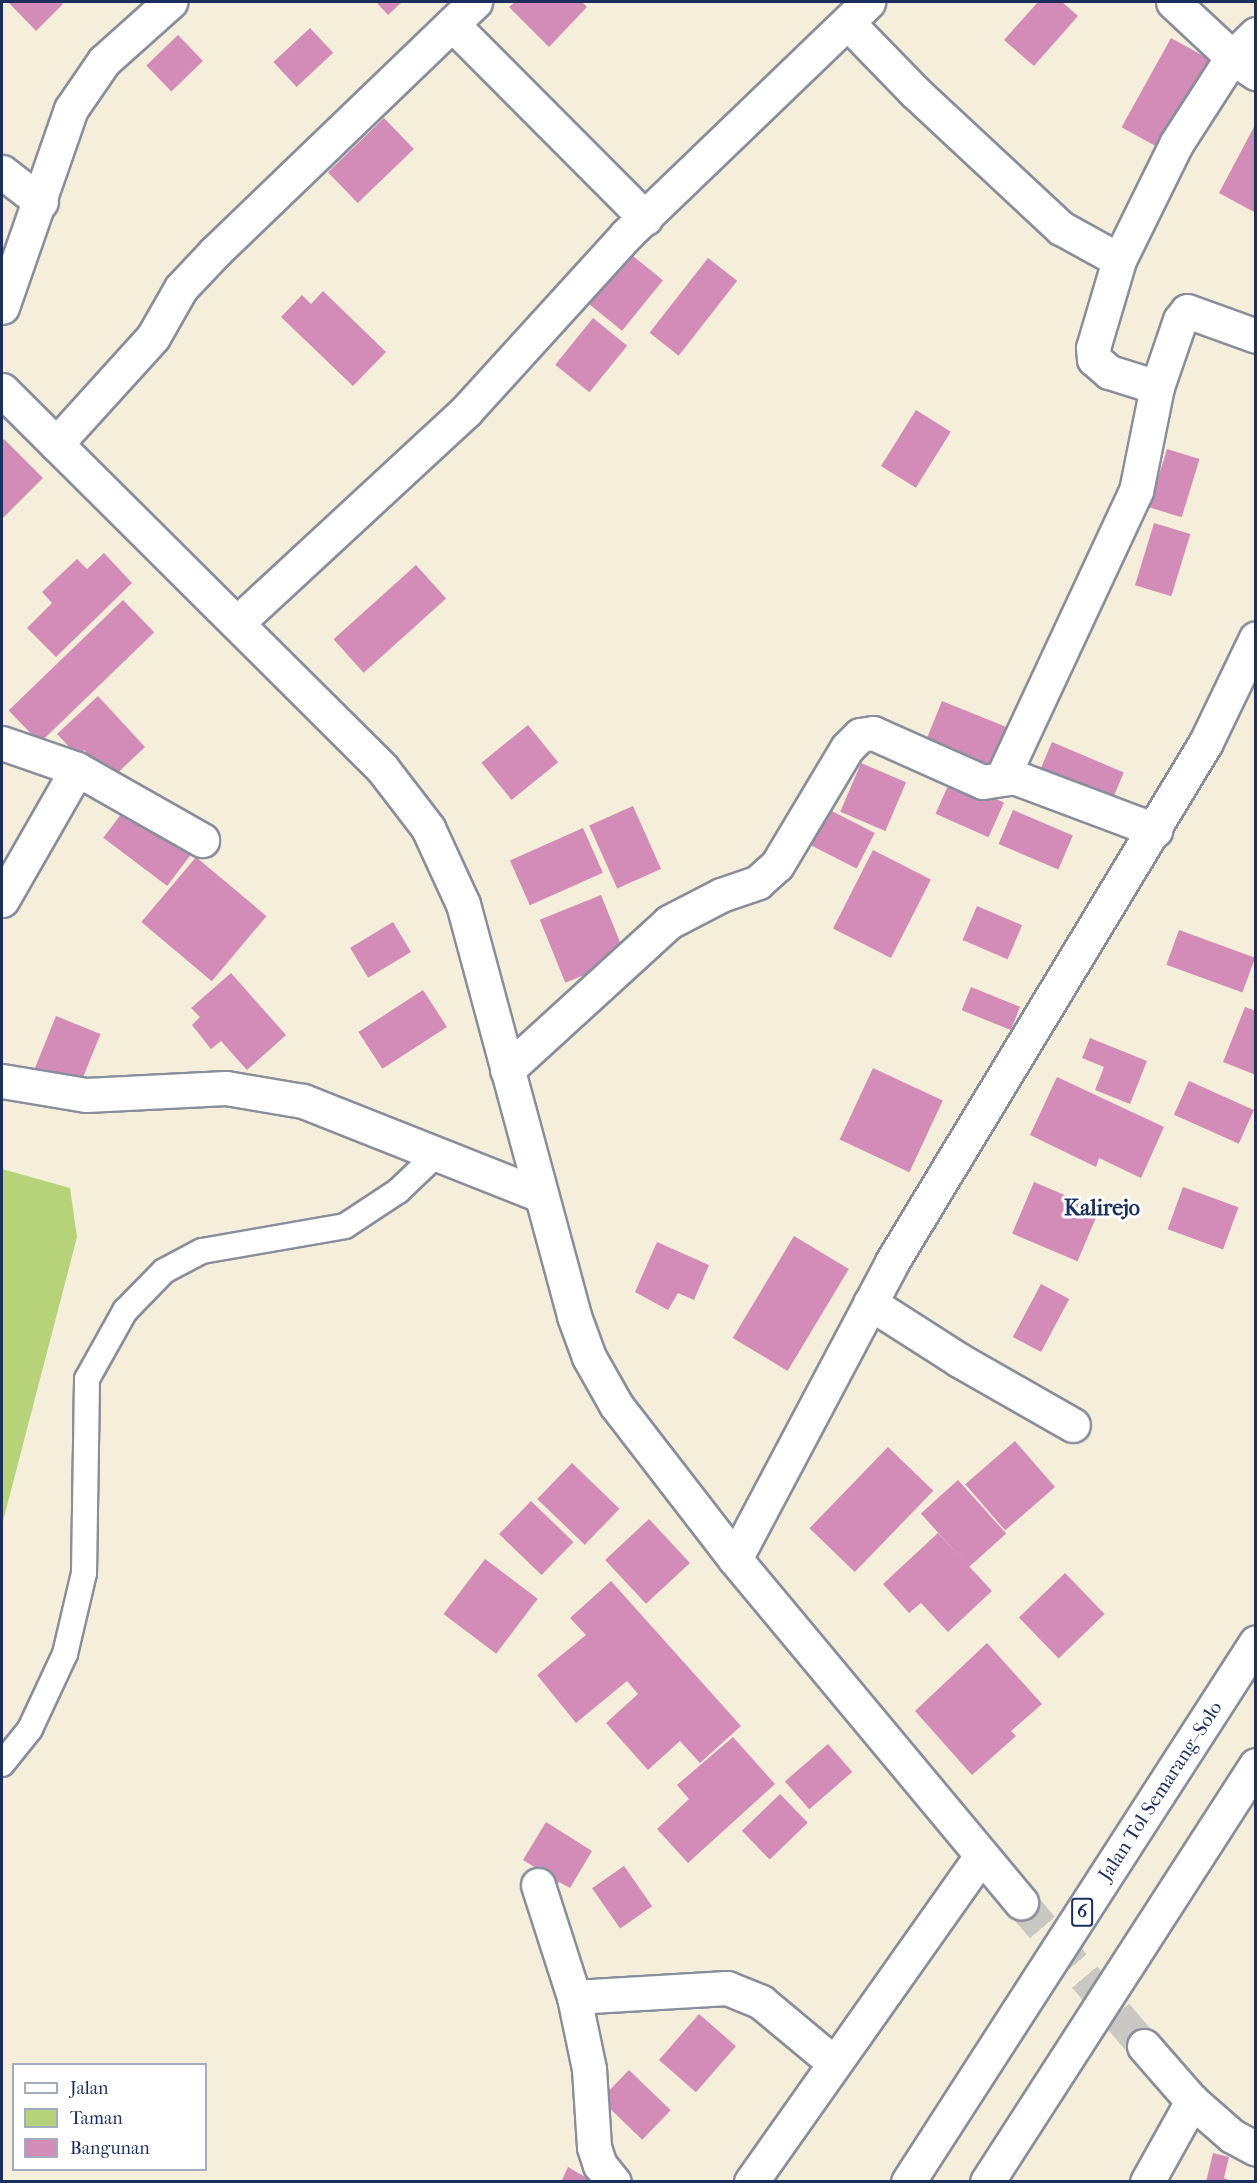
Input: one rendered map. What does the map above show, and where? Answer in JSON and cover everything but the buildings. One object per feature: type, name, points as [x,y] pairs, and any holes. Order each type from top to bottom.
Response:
[{"type":"main road","points":[[2,307],[41,202],[71,109],[88,82],[118,46],[170,2]]},
{"type":"main road","points":[[1173,2],[1244,65]]},
{"type":"main road","points":[[237,623],[466,411],[590,273],[858,12],[915,92],[1060,228],[1119,260]]},
{"type":"main road","points":[[56,444],[153,337],[181,288],[215,252],[464,13],[645,218]]},
{"type":"main road","points":[[1158,387],[1109,372],[1094,359],[1093,348],[1119,260],[1176,144],[1244,65],[1256,34]]},
{"type":"main road","points":[[2,172],[41,202]]},
{"type":"main road","points":[[1002,778],[1136,491],[1158,387],[1180,320],[1187,311],[1256,336]]},
{"type":"main road","points":[[2,390],[382,768],[428,828],[463,904],[541,1195],[589,1358],[616,1404],[735,1559],[1021,1902]]},
{"type":"main road","points":[[735,1559],[870,1303],[1155,830],[1206,742],[1256,638]]},
{"type":"main road","points":[[507,1070],[669,922],[722,894],[758,882],[777,866],[847,748],[860,735],[873,733],[983,782],[1014,777],[1036,784],[1155,830]]},
{"type":"main road","points":[[2,743],[77,769],[202,840]]},
{"type":"main road","points":[[2,900],[77,769]]},
{"type":"main road","points":[[2,1082],[86,1095],[226,1088],[303,1101],[541,1195]]},
{"type":"main road","points":[[870,1303],[959,1360],[1073,1425]]},
{"type":"main road","name":"Jalan Tol Semarang–Solo","points":[[908,2181],[1256,1642]]},
{"type":"main road","points":[[987,2181],[1256,1765]]},
{"type":"main road","points":[[751,2181],[833,2062],[982,1855]]},
{"type":"main road","points":[[538,1885],[574,1997],[589,2070],[594,2147],[600,2165],[614,2181]]},
{"type":"main road","points":[[574,1997],[727,1988],[761,2002],[833,2062]]},
{"type":"main road","points":[[1144,2046],[1192,2101],[1232,2136],[1256,2149]]},
{"type":"main road","points":[[1147,2181],[1192,2101]]},
{"type":"lane","points":[[2,1764],[30,1729],[66,1654],[84,1573],[87,1379],[125,1311],[164,1271],[202,1251],[345,1226],[398,1191],[438,1153]]},
{"type":"green space","points":[[2,1169],[70,1188],[77,1237],[2,1525]]},
{"type":"tunnel","points":[[1021,1902],[1144,2046]]},
{"type":"district","name":"Kalirejo","points":[[1102,1209]]}]
